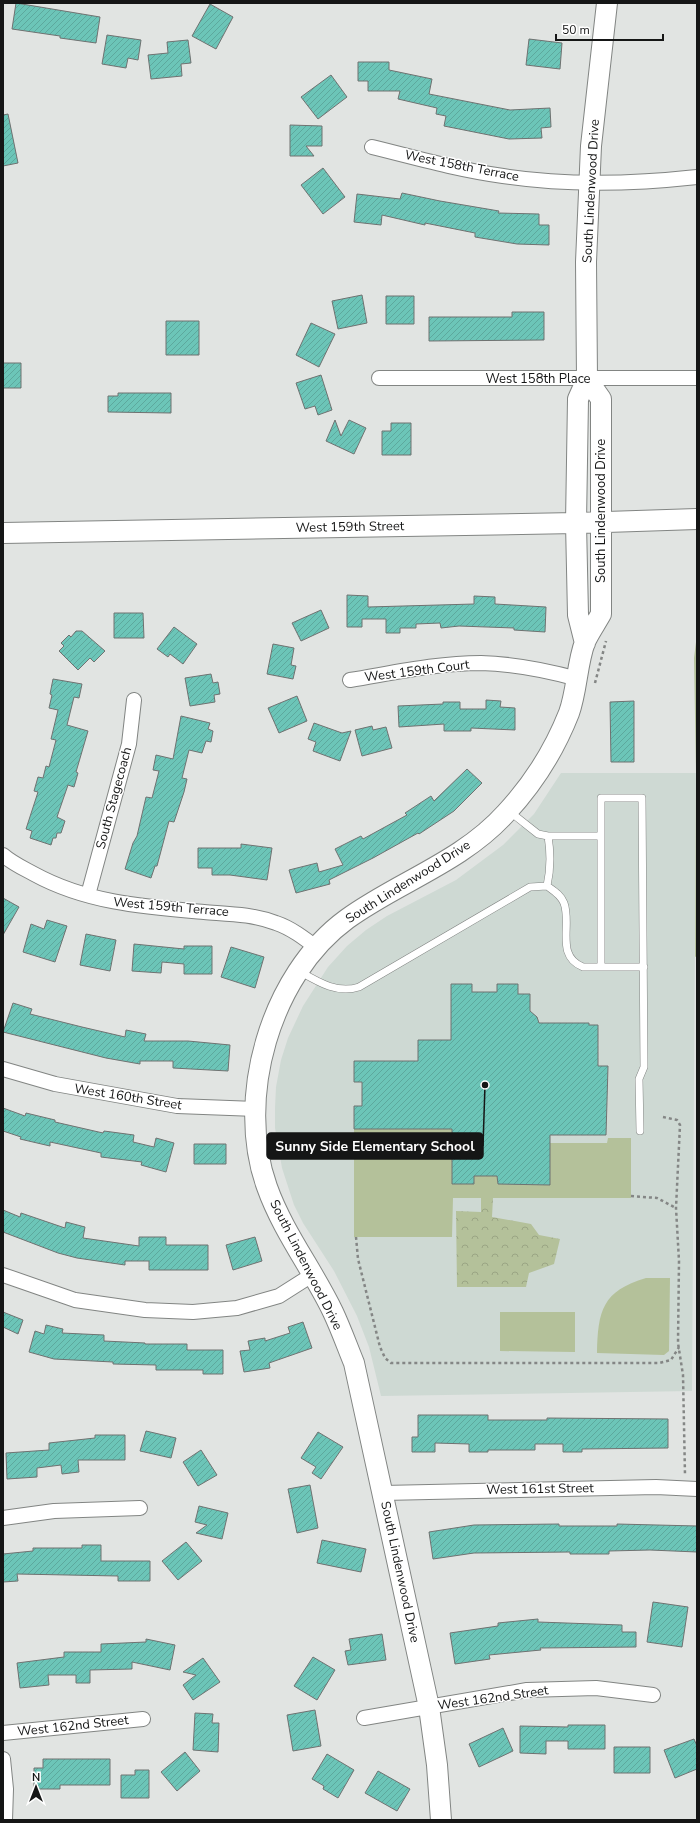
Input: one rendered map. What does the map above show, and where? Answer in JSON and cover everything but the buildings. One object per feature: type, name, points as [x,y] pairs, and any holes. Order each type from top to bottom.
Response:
[{"type":"street","name":"South Lindenwood Drive","points":[[585,643],[578,615],[576,524],[578,399],[587,379],[586,262],[591,146],[607,3]]},
{"type":"street","name":"West 158th Terrace","points":[[372,147],[437,164],[504,176],[590,183],[697,177]]},
{"type":"street","name":"West 158th Place","points":[[379,378],[697,378]]},
{"type":"street","name":"South Lindenwood Drive","points":[[441,1820],[437,1765],[429,1707],[354,1363],[334,1313],[282,1222],[267,1187],[256,1143],[258,1076],[268,1033],[278,1007],[299,971],[317,948],[345,921],[367,906],[459,853],[487,832],[508,810],[541,770],[550,753],[569,712],[578,679],[585,643],[601,614],[601,399],[587,379]]},
{"type":"street","name":"West 159th Street","points":[[3,533],[576,524],[697,519]]},
{"type":"street","name":"West 159th Court","points":[[350,680],[438,665],[481,663],[538,668],[578,679]]},
{"type":"street","name":"South Stagecoach","points":[[88,895],[128,744],[134,700]]},
{"type":"street","name":"West 159th Terrace","points":[[3,855],[9,861],[51,883],[104,901],[132,906],[232,913],[253,916],[276,923],[296,933],[317,948]]},
{"type":"street","name":"West 160th Street","points":[[3,1069],[55,1084],[177,1106],[256,1109]]},
{"type":"street","points":[[3,1275],[75,1300],[145,1310],[193,1312],[237,1308],[279,1296],[312,1275]]},
{"type":"street","name":"West 161st Street","points":[[383,1492],[656,1487],[697,1489]]},
{"type":"street","points":[[3,1518],[54,1511],[140,1508]]},
{"type":"street","name":"West 162nd Street","points":[[364,1718],[527,1690],[596,1688],[653,1695]]},
{"type":"street","name":"West 162nd Street","points":[[3,1732],[143,1719]]},
{"type":"street","points":[[3,1759],[6,1789],[5,1820]]},
{"type":"lane","points":[[601,967],[600,798],[642,798],[644,1067],[639,1079],[640,1131]]},
{"type":"lane","points":[[508,810],[538,834],[548,836],[601,836]]},
{"type":"lane","points":[[547,886],[552,858],[548,836]]},
{"type":"lane","points":[[299,971],[338,990],[348,990],[359,987],[530,887],[547,886],[559,894],[564,904],[566,949],[569,956],[577,964],[583,966],[601,967],[644,967]]},
{"type":"path","points":[[663,1117],[677,1120],[679,1122],[676,1208],[679,1347],[683,1375],[685,1478]]},
{"type":"path","points":[[631,1196],[657,1198],[676,1208]]},
{"type":"path","points":[[356,1237],[358,1259],[380,1347],[385,1358],[391,1363],[659,1363],[671,1360],[679,1347]]},
{"type":"shaded area","points":[[561,773],[696,773],[692,1391],[381,1396],[369,1347],[357,1316],[334,1271],[303,1223],[294,1205],[282,1168],[275,1128],[276,1087],[281,1060],[288,1038],[303,1006],[328,967],[347,946],[366,930],[387,916],[456,880],[503,845],[534,814]]},
{"type":"green space","points":[[697,634],[697,956],[695,957],[696,773],[694,658]]},
{"type":"green space","points":[[354,1129],[452,1129],[474,1176],[497,1176],[498,1184],[549,1185],[550,1143],[607,1143],[608,1138],[631,1138],[631,1198],[453,1198],[452,1237],[354,1237]]},
{"type":"green space","points":[[481,1198],[493,1198],[492,1217],[531,1224],[539,1235],[560,1239],[554,1264],[529,1273],[526,1287],[457,1287],[456,1211],[481,1212]]},
{"type":"green space","points":[[646,1278],[670,1278],[669,1351],[664,1355],[597,1353],[599,1325],[601,1314],[605,1305],[611,1296],[620,1289],[631,1283]]},
{"type":"green space","points":[[500,1312],[575,1312],[575,1352],[500,1351]]},
{"type":"place","name":"Sunny Side Elementary School","points":[[485,1085]]}]
